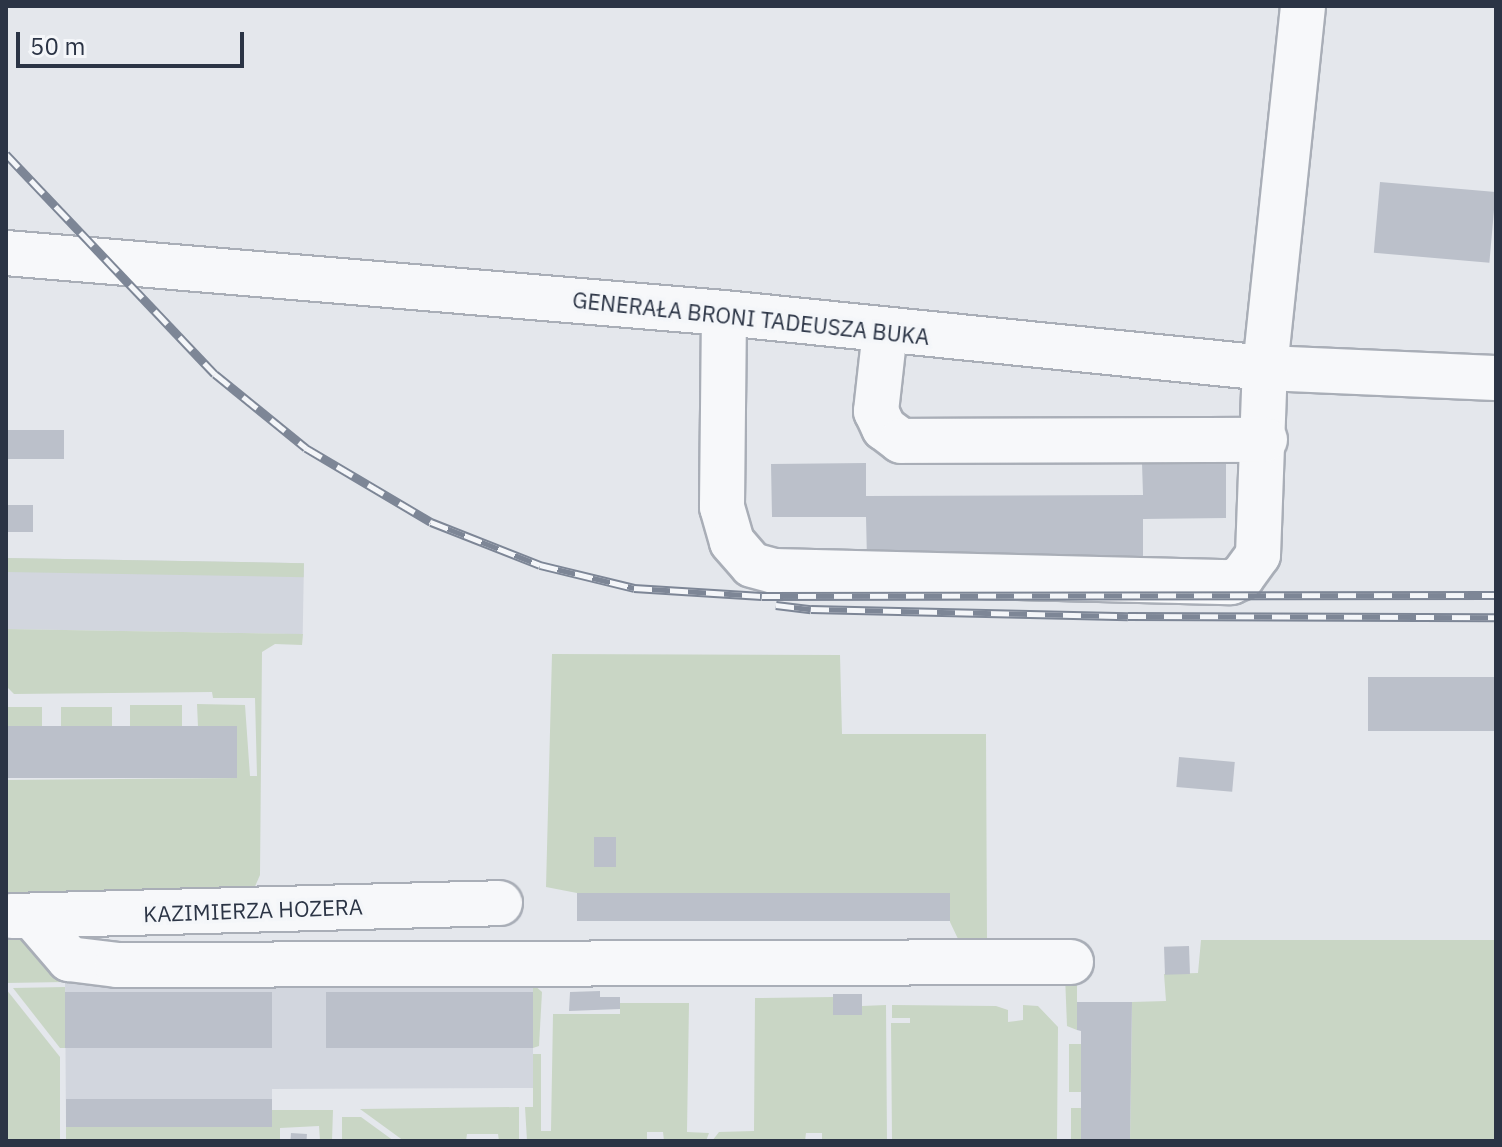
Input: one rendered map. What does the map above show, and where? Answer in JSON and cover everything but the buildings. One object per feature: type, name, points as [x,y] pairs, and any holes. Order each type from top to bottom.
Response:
[{"type":"street","points":[[724,313],[722,507],[732,542],[752,565],[774,571],[1231,582],[1250,570],[1258,555],[1265,440],[1265,368],[1303,6]]},
{"type":"street","name":"GENERAŁA BRONI TADEUSZA BUKA","points":[[6,253],[724,313],[1265,368],[1496,378]]},
{"type":"street","points":[[885,331],[876,411],[884,428],[901,441],[1265,440]]},
{"type":"street","name":"KAZIMIERZA HOZERA","points":[[19,916],[500,903]]},
{"type":"street","points":[[19,916],[69,959],[117,965],[1071,962]]},
{"type":"shaded area","points":[[6,558],[304,563],[303,634],[6,629]]},
{"type":"shaded area","points":[[65,974],[533,984],[533,1088],[272,1089],[272,1127],[66,1127]]},
{"type":"green space","points":[[6,558],[304,563],[304,577],[6,572]]},
{"type":"green space","points":[[6,629],[303,634],[302,645],[275,644],[262,652],[260,875],[253,891],[6,893],[6,780],[237,778],[198,727],[197,704],[245,705],[250,776],[257,776],[255,698],[213,698],[212,692],[14,694],[6,686]]},
{"type":"green space","points":[[552,654],[840,655],[842,734],[986,734],[987,940],[959,941],[950,922],[950,894],[577,893],[546,887]],"holes":[[[616,837],[616,867],[595,867],[594,838]]]},
{"type":"green space","points":[[130,705],[182,705],[182,727],[130,727]]},
{"type":"green space","points":[[6,707],[42,707],[42,728],[6,728]]},
{"type":"green space","points":[[61,707],[112,707],[112,728],[61,728]]},
{"type":"green space","points":[[6,930],[26,940],[58,969],[65,982],[6,983]]},
{"type":"green space","points":[[1201,940],[1496,940],[1496,1141],[1130,1141],[1132,1002],[1166,1001],[1164,974],[1198,973]]},
{"type":"green space","points":[[1065,975],[1077,975],[1077,1030],[1067,1026]]},
{"type":"green space","points":[[533,984],[542,992],[539,1046],[533,1048]]},
{"type":"green space","points":[[65,987],[65,1048],[60,1048],[13,988]]},
{"type":"green space","points":[[6,989],[60,1057],[60,1141],[6,1141]]},
{"type":"green space","points":[[833,997],[833,1015],[861,1015],[862,1006],[886,1005],[887,1141],[822,1141],[822,1133],[806,1133],[805,1141],[712,1141],[719,1132],[754,1131],[755,998]]},
{"type":"green space","points":[[620,1003],[689,1003],[687,1132],[709,1133],[706,1141],[664,1141],[663,1132],[647,1132],[647,1141],[527,1141],[525,1107],[533,1107],[533,1054],[541,1054],[541,1131],[551,1131],[553,1014],[620,1014]]},
{"type":"green space","points":[[892,1005],[996,1006],[1008,1010],[1008,1022],[1023,1020],[1023,1005],[1038,1006],[1058,1027],[1057,1141],[892,1141],[891,1023],[910,1023],[910,1018],[892,1018]]},
{"type":"green space","points":[[1069,1044],[1081,1044],[1081,1092],[1069,1092]]},
{"type":"green space","points":[[519,1107],[519,1141],[499,1141],[498,1134],[467,1134],[466,1141],[404,1141],[360,1109]]},
{"type":"green space","points":[[1071,1108],[1081,1108],[1081,1141],[1071,1141]]},
{"type":"green space","points":[[272,1110],[333,1110],[332,1141],[320,1141],[319,1126],[280,1128],[280,1141],[66,1141],[66,1127],[271,1127]]},
{"type":"green space","points":[[342,1117],[361,1117],[394,1141],[342,1141]]},
{"type":"railway","points":[[6,154],[215,374],[306,448],[431,522],[540,565],[634,588],[762,596],[1496,595]]},
{"type":"railway","points":[[776,605],[811,609],[1128,616],[1496,617]]}]
